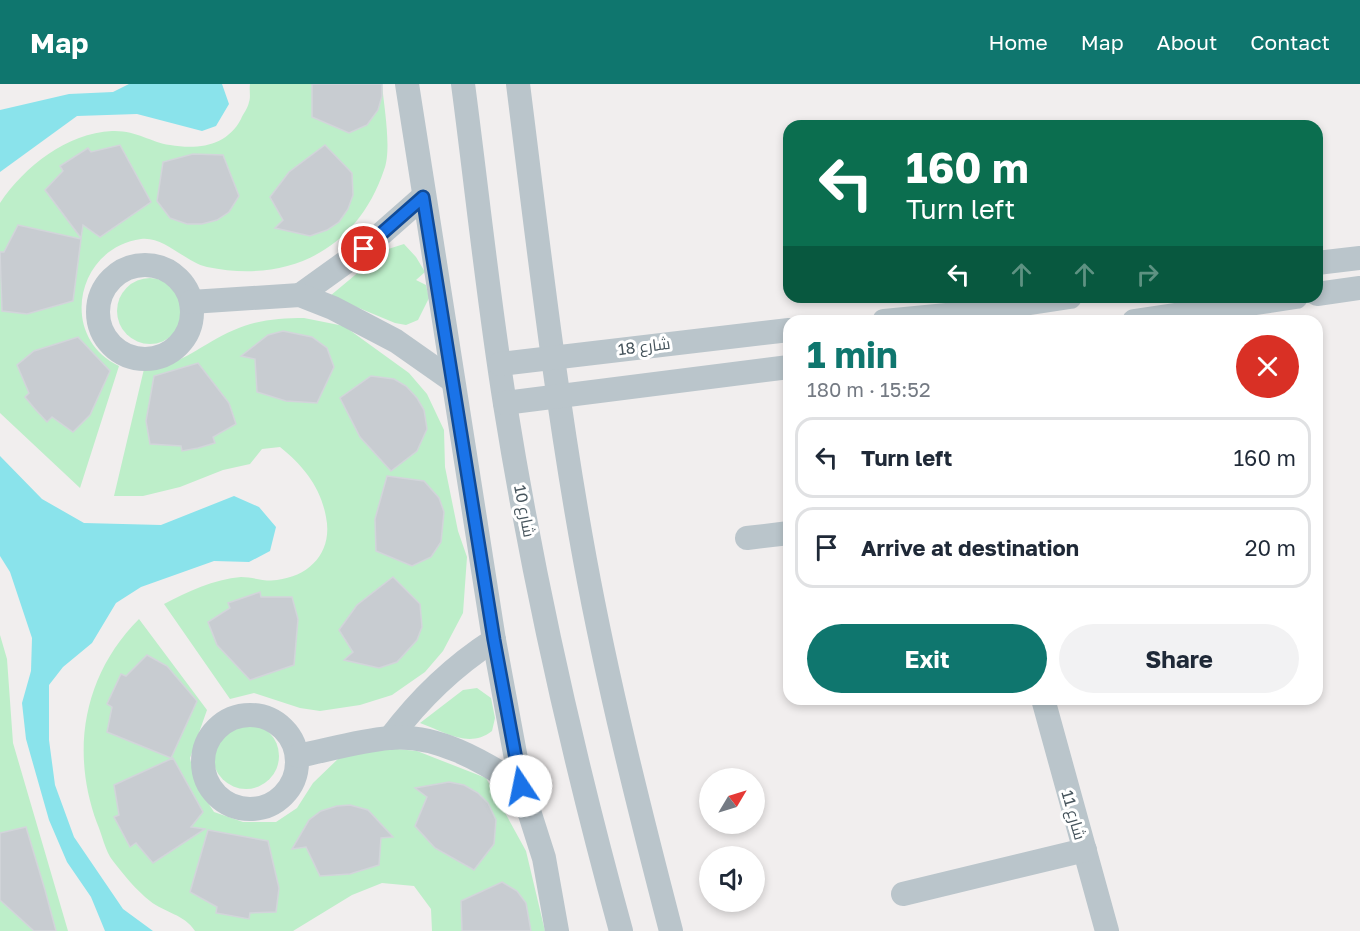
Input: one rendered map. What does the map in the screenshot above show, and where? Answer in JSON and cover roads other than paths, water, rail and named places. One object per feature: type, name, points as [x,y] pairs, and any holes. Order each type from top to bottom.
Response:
[{"type":"street","points":[[407,84],[494,640],[521,786],[544,858],[557,931]]},
{"type":"street","name":"شارع 10","points":[[463,84],[505,403],[561,690],[599,851],[621,931]]},
{"type":"street","points":[[518,84],[558,395],[585,560],[610,686],[671,931]]},
{"type":"street","points":[[300,295],[364,249],[423,197]]},
{"type":"street","points":[[1323,262],[1360,258]]},
{"type":"street","points":[[1323,293],[1360,288]]},
{"type":"street","points":[[191,302],[300,295],[333,308],[396,340],[453,381]]},
{"type":"street","points":[[968,315],[1036,303]]},
{"type":"street","points":[[1174,315],[1256,303]]},
{"type":"street","name":"شارع 18","points":[[500,364],[783,331]]},
{"type":"street","points":[[505,403],[783,368]]},
{"type":"street","points":[[747,538],[783,534]]},
{"type":"street","points":[[390,738],[436,682],[464,659],[494,640]]},
{"type":"street","name":"شارع 11","points":[[1045,705],[1107,931]]},
{"type":"street","points":[[298,756],[390,738],[426,742],[459,751],[491,766],[521,786]]},
{"type":"street","points":[[903,894],[1085,850]]},
{"type":"water","points":[[129,84],[222,84],[229,104],[216,126],[202,131],[137,114],[77,116],[0,172],[0,110],[69,94],[113,92]]},
{"type":"water","points":[[0,456],[42,499],[84,523],[161,525],[234,496],[259,507],[276,527],[270,551],[249,562],[214,561],[141,587],[116,603],[92,643],[63,667],[49,685],[49,740],[55,785],[74,837],[123,909],[153,931],[105,931],[91,897],[67,862],[49,820],[26,739],[22,703],[31,671],[32,638],[10,572],[0,556]]}]
